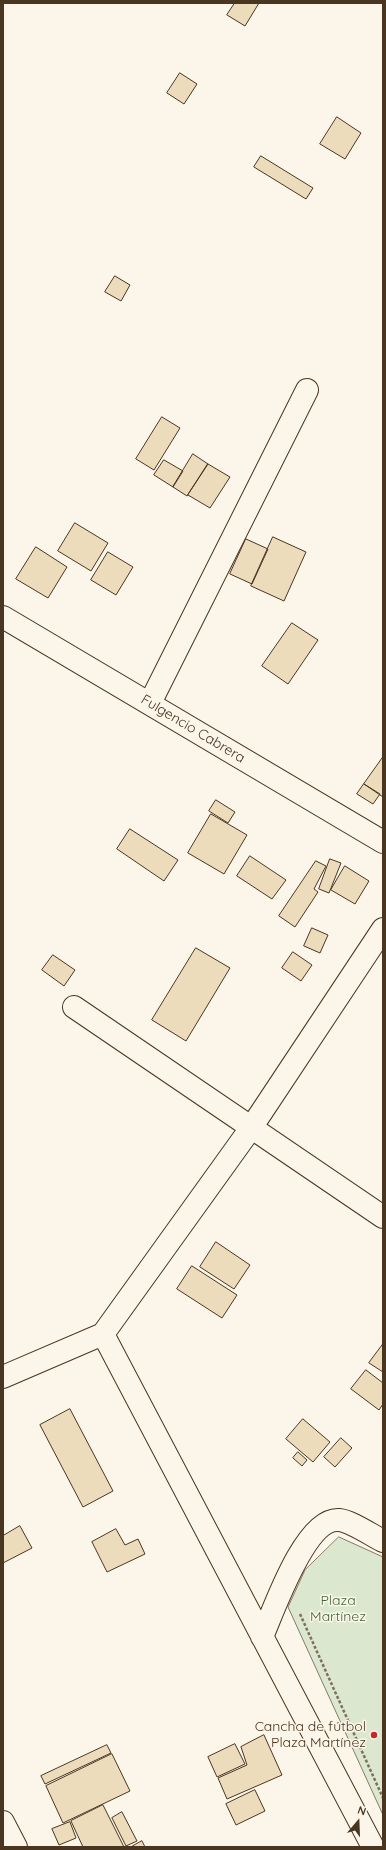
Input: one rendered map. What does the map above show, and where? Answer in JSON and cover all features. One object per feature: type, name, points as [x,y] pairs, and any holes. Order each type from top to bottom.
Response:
[{"type":"street","points":[[150,703],[307,390]]},
{"type":"street","name":"Fulgencio Cabrera","points":[[3,618],[150,703],[383,842]]},
{"type":"street","points":[[3,1377],[103,1334],[251,1128],[383,929]]},
{"type":"street","points":[[74,1007],[383,1217]]},
{"type":"street","points":[[103,1334],[373,1847]]},
{"type":"street","points":[[262,1637],[291,1568],[305,1545],[319,1529],[330,1521],[338,1520],[346,1522],[383,1541]]},
{"type":"street","points":[[3,1822],[16,1847]]},
{"type":"path","points":[[299,1611],[383,1798]]},
{"type":"green space","name":"Plaza Martínez","points":[[339,1537],[383,1557],[383,1815],[288,1607],[305,1570]]},
{"type":"building","points":[[235,3],[259,3],[245,26],[227,15]]},
{"type":"building","points":[[180,73],[197,84],[184,104],[167,93]]},
{"type":"building","points":[[337,117],[361,133],[345,159],[320,144]]},
{"type":"building","points":[[261,156],[313,188],[306,199],[254,167]]},
{"type":"building","points":[[115,276],[130,285],[121,301],[105,292]]},
{"type":"building","points":[[162,417],[180,428],[154,470],[136,459]]},
{"type":"building","points":[[193,454],[208,464],[187,496],[173,487]]},
{"type":"building","points":[[164,460],[183,471],[173,487],[154,475]]},
{"type":"building","points":[[208,464],[230,477],[210,508],[188,495]]},
{"type":"building","points":[[75,523],[108,543],[91,571],[58,551]]},
{"type":"building","points":[[273,537],[306,552],[284,601],[251,586]]},
{"type":"building","points":[[246,539],[268,549],[252,584],[230,574]]},
{"type":"building","points":[[36,547],[67,567],[48,598],[16,579]]},
{"type":"building","points":[[108,552],[133,567],[116,595],[91,580]]},
{"type":"building","points":[[292,623],[318,640],[288,684],[262,666]]},
{"type":"building","points":[[383,757],[383,797],[364,784]]},
{"type":"building","points":[[364,784],[380,794],[373,804],[357,794]]},
{"type":"building","points":[[216,800],[235,812],[228,823],[209,811]]},
{"type":"building","points":[[211,814],[247,835],[224,874],[188,853]]},
{"type":"building","points":[[130,829],[178,860],[164,881],[117,849]]},
{"type":"building","points":[[250,856],[286,880],[272,899],[237,876]]},
{"type":"building","points":[[330,859],[341,863],[329,893],[319,889]]},
{"type":"building","points":[[316,861],[326,866],[314,889],[318,892],[295,927],[279,916]]},
{"type":"building","points":[[345,866],[369,881],[355,904],[331,890]]},
{"type":"building","points":[[312,928],[328,935],[320,953],[304,946]]},
{"type":"building","points":[[196,948],[230,968],[186,1041],[152,1020]]},
{"type":"building","points":[[293,952],[312,965],[301,981],[282,968]]},
{"type":"building","points":[[53,955],[75,970],[64,986],[42,970]]},
{"type":"building","points":[[216,1242],[250,1265],[234,1289],[200,1267]]},
{"type":"building","points":[[192,1266],[237,1295],[222,1318],[177,1289]]},
{"type":"building","points":[[383,1344],[383,1372],[369,1363]]},
{"type":"building","points":[[366,1370],[383,1383],[383,1404],[379,1410],[351,1389]]},
{"type":"building","points":[[70,1409],[113,1491],[83,1507],[40,1425]]},
{"type":"building","points":[[303,1419],[330,1442],[313,1462],[286,1439]]},
{"type":"building","points":[[341,1438],[352,1448],[335,1467],[324,1457]]},
{"type":"building","points":[[298,1452],[307,1460],[302,1466],[293,1458]]},
{"type":"building","points":[[20,1526],[32,1548],[3,1563],[3,1536]]},
{"type":"building","points":[[116,1529],[125,1545],[138,1539],[145,1554],[107,1572],[92,1542]]},
{"type":"building","points":[[264,1735],[282,1775],[227,1799],[218,1778],[247,1765],[241,1747]]},
{"type":"building","points":[[235,1744],[245,1764],[217,1777],[208,1757]]},
{"type":"building","points":[[107,1745],[111,1753],[45,1784],[41,1776]]},
{"type":"building","points":[[112,1754],[130,1791],[63,1823],[46,1786]]},
{"type":"building","points":[[255,1790],[265,1811],[236,1825],[226,1804]]},
{"type":"building","points":[[103,1805],[124,1847],[83,1847],[71,1821]]},
{"type":"building","points":[[122,1812],[137,1841],[126,1846],[112,1818]]},
{"type":"building","points":[[70,1822],[76,1838],[59,1845],[52,1829]]},
{"type":"building","points":[[142,1841],[145,1847],[131,1847]]},
{"type":"place","name":"Cancha de fútbol Plaza Martínez","points":[[374,1735]]}]
